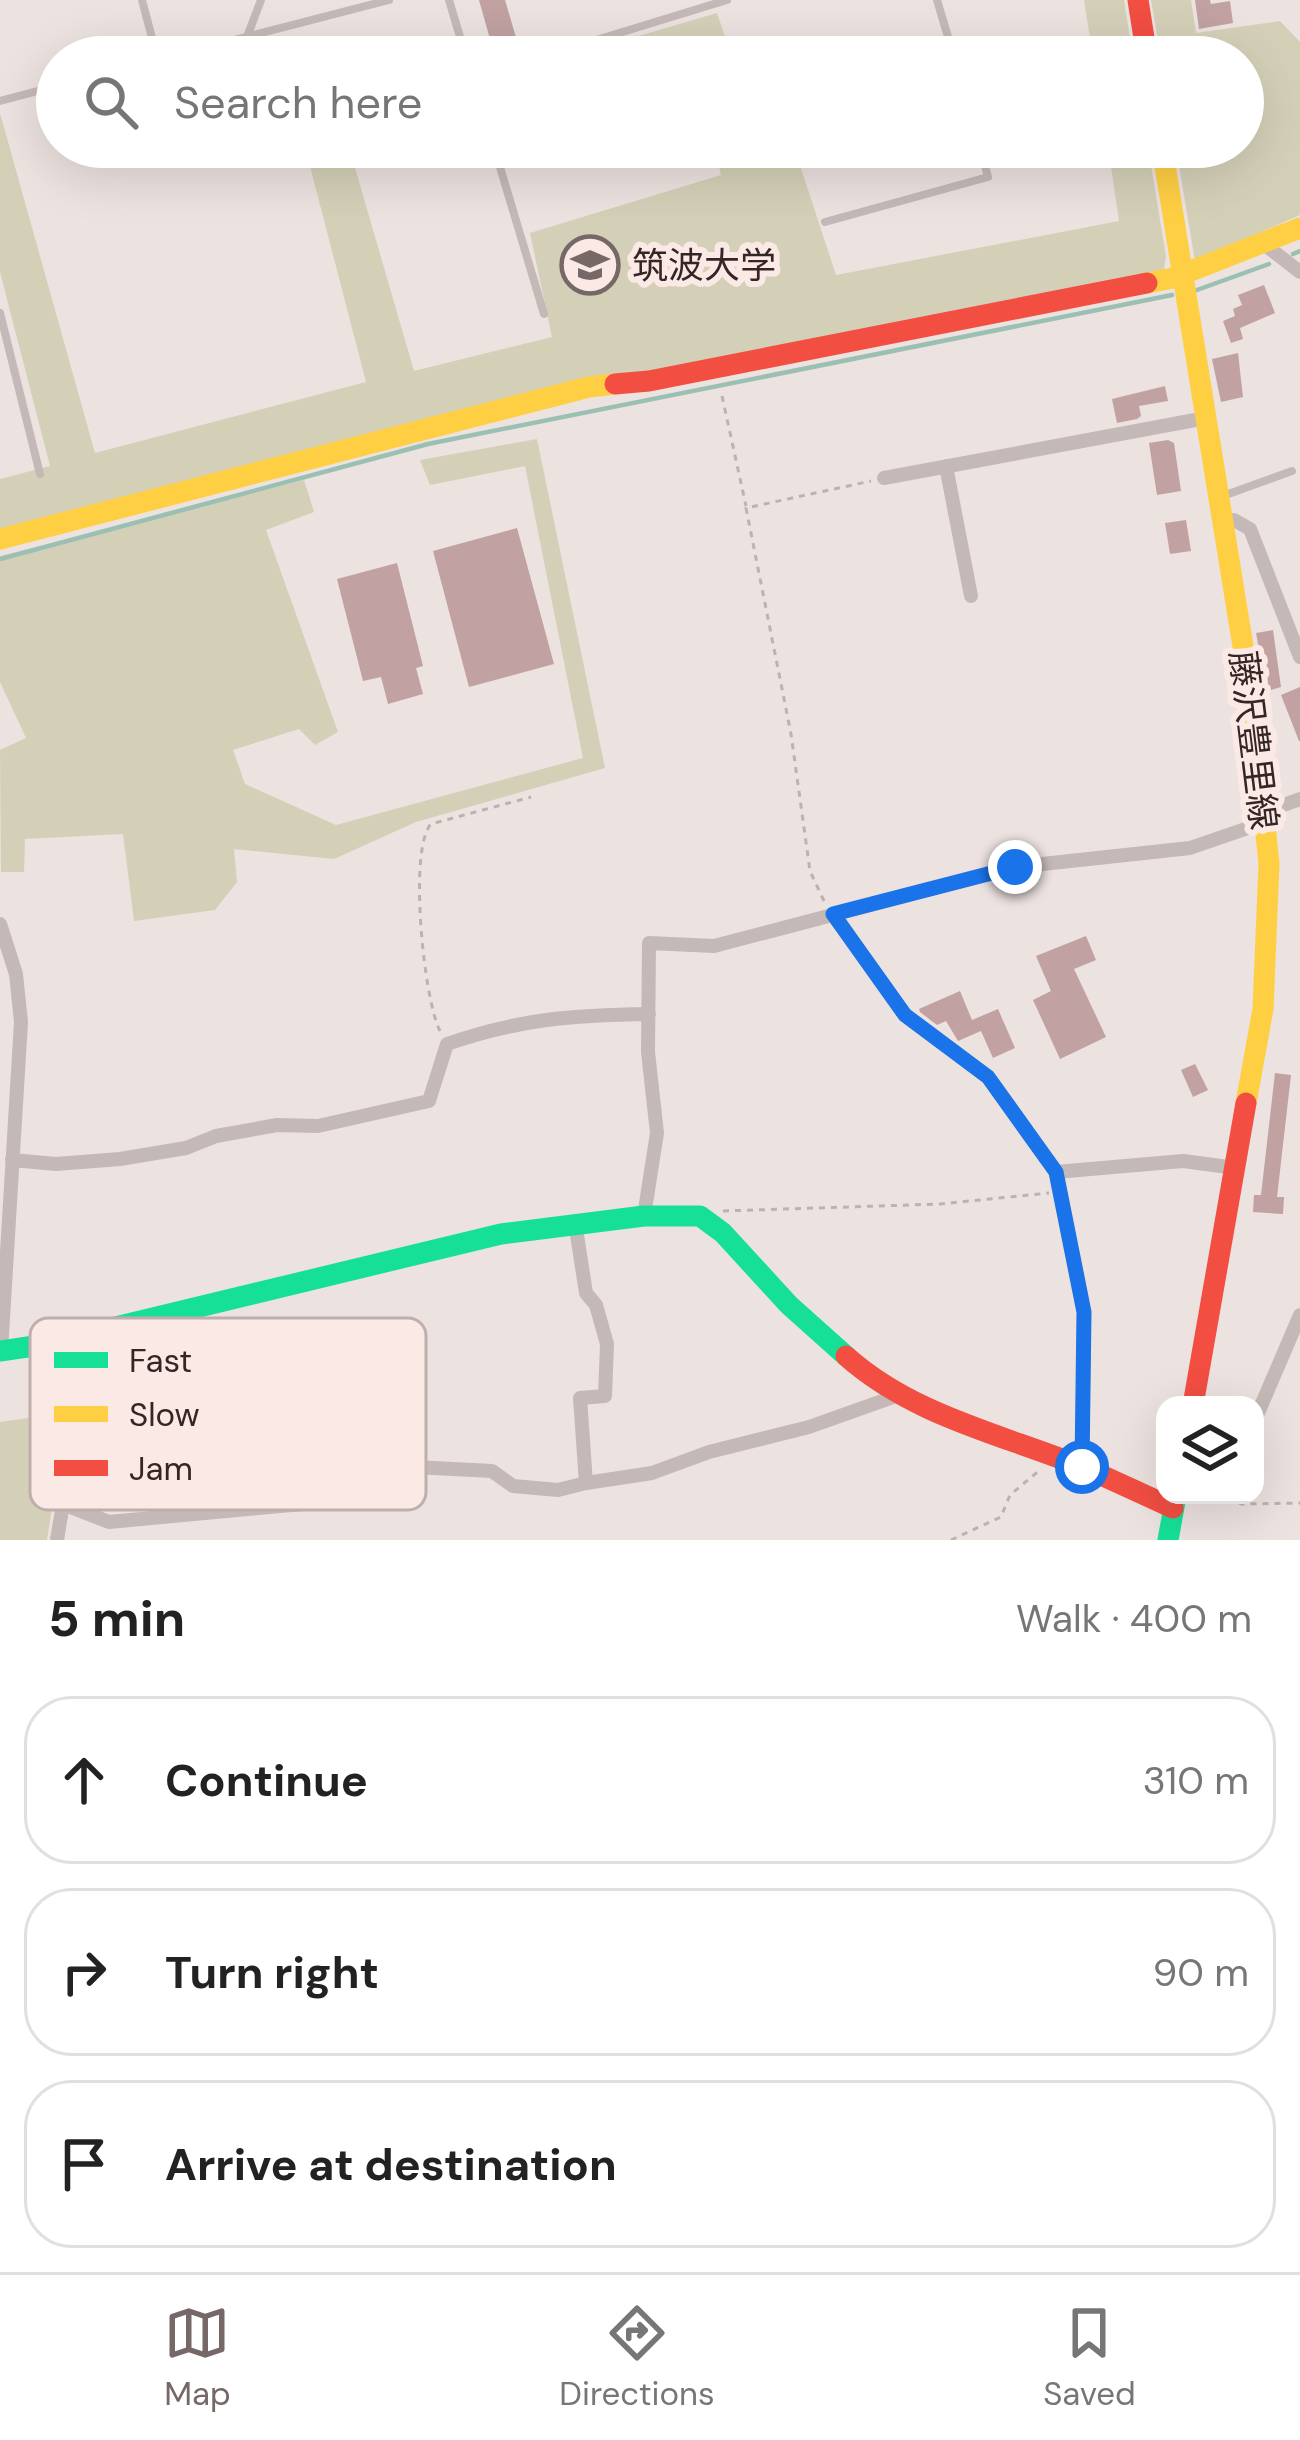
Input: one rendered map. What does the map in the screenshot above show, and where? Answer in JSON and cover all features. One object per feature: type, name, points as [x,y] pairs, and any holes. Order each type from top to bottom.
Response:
[{"type":"street","points":[[1138,0],[1144,36]]},
{"type":"street","name":"藤沢豊里線","points":[[1165,168],[1267,818],[1269,937],[1263,1010],[1194,1396]]},
{"type":"street","points":[[0,539],[589,387],[649,381],[1182,275],[1300,228]]},
{"type":"street","points":[[1264,244],[1300,272]]},
{"type":"street","points":[[884,478],[1206,418]]},
{"type":"street","points":[[946,466],[971,596]]},
{"type":"street","points":[[1222,523],[1234,520],[1250,530],[1300,657]]},
{"type":"street","points":[[644,1216],[657,1133],[648,1052],[649,943],[714,946],[1015,867],[1190,848],[1251,827],[1278,807],[1300,799]]},
{"type":"street","points":[[833,914],[905,1015],[988,1077],[1056,1172],[1084,1312],[1082,1467]]},
{"type":"street","points":[[0,924],[16,974],[21,1022],[0,1351],[30,1347]]},
{"type":"street","points":[[12,1160],[56,1164],[120,1160],[186,1148],[236,1132],[277,1125],[318,1126],[430,1101],[446,1044],[501,1025],[544,1018],[649,1014]]},
{"type":"street","points":[[1056,1172],[1183,1161],[1236,1168]]},
{"type":"street","points":[[153,1318],[501,1234],[575,1222],[700,1216],[723,1233],[788,1305],[899,1395],[1156,1495]]},
{"type":"street","points":[[575,1222],[586,1293],[596,1305],[607,1344],[605,1396],[580,1398],[586,1483]]},
{"type":"street","points":[[1264,1399],[1300,1315]]},
{"type":"street","points":[[426,1468],[492,1471],[513,1486],[557,1490],[652,1473],[899,1395]]},
{"type":"street","points":[[1168,1540],[1174,1504]]},
{"type":"street","points":[[57,1540],[61,1510]]},
{"type":"street","points":[[78,1510],[109,1522],[224,1510]]},
{"type":"lane","points":[[142,0],[152,36]]},
{"type":"lane","points":[[247,36],[261,0]]},
{"type":"lane","points":[[251,36],[389,0]]},
{"type":"lane","points":[[449,0],[460,36]]},
{"type":"lane","points":[[607,36],[727,0]]},
{"type":"lane","points":[[937,0],[948,36]]},
{"type":"lane","points":[[0,101],[36,92]]},
{"type":"lane","points":[[500,168],[544,314]]},
{"type":"lane","points":[[825,222],[988,177],[986,168]]},
{"type":"lane","points":[[0,313],[40,475]]},
{"type":"lane","points":[[1219,497],[1292,471]]},
{"type":"path","points":[[722,396],[791,734],[810,871],[817,892],[833,914]]},
{"type":"path","points":[[746,508],[884,478]]},
{"type":"path","points":[[446,1044],[429,1004],[420,869],[425,831],[431,824],[531,797]]},
{"type":"path","points":[[708,1222],[718,1211],[940,1204],[1060,1192]]},
{"type":"path","points":[[951,1540],[1001,1517],[1010,1495],[1058,1459]]},
{"type":"path","points":[[1264,1504],[1300,1503]]},
{"type":"shaded area","points":[[1084,0],[1124,0],[1130,36],[1090,36]]},
{"type":"shaded area","points":[[1151,0],[1191,0],[1196,33],[1280,21],[1300,42],[1300,215],[1195,261],[1180,168],[1264,168],[1264,36],[1157,36]]},
{"type":"shaded area","points":[[717,13],[725,36],[639,36]]},
{"type":"shaded area","points":[[0,113],[95,453],[366,382],[310,168],[355,168],[414,371],[552,337],[530,233],[721,175],[720,168],[801,168],[836,275],[1119,221],[1111,168],[1151,168],[1166,256],[1164,270],[647,374],[0,531],[0,479],[50,466],[0,272]]},
{"type":"shaded area","points":[[537,439],[605,768],[416,822],[334,859],[234,849],[237,882],[215,910],[134,921],[123,834],[25,839],[24,872],[1,872],[0,750],[26,738],[0,682],[0,556],[304,480],[314,512],[266,530],[338,732],[315,745],[299,729],[233,750],[245,784],[336,825],[583,758],[525,466],[430,485],[420,460]]},
{"type":"shaded area","points":[[30,1418],[30,1510],[52,1510],[47,1540],[0,1540],[0,1422]]},
{"type":"building","points":[[479,0],[505,0],[516,36],[489,36]]},
{"type":"building","points":[[1195,0],[1230,1],[1233,23],[1199,29]]},
{"type":"building","points":[[1264,285],[1275,313],[1240,328],[1243,339],[1231,343],[1223,321],[1235,316],[1233,309],[1242,305],[1238,295]]},
{"type":"building","points":[[1238,353],[1243,397],[1221,402],[1212,359]]},
{"type":"building","points":[[1165,386],[1168,401],[1139,406],[1141,416],[1117,423],[1112,399]]},
{"type":"building","points":[[1149,443],[1174,443],[1181,491],[1157,495]]},
{"type":"building","points":[[1186,520],[1191,551],[1170,554],[1165,523]]},
{"type":"building","points":[[517,528],[554,664],[469,687],[433,551]]},
{"type":"building","points":[[397,563],[423,666],[416,668],[423,694],[388,704],[381,677],[363,681],[337,579]]},
{"type":"building","points":[[1273,630],[1281,687],[1267,691],[1256,633]]},
{"type":"building","points":[[1300,687],[1300,741],[1299,741],[1281,695]]},
{"type":"building","points":[[1086,936],[1096,960],[1074,969],[1106,1037],[1060,1059],[1033,1000],[1051,991],[1036,956]]},
{"type":"building","points":[[960,991],[972,1020],[998,1009],[1015,1048],[993,1058],[981,1031],[958,1041],[946,1021],[937,1025],[920,1012]]},
{"type":"building","points":[[1195,1064],[1208,1090],[1193,1097],[1181,1070]]},
{"type":"building","points":[[1275,1073],[1291,1075],[1277,1197],[1284,1197],[1283,1214],[1253,1212],[1254,1195],[1261,1195]]},
{"type":"waterway","points":[[1293,254],[1300,251]]},
{"type":"waterway","points":[[1197,290],[1269,264]]},
{"type":"waterway","points":[[0,559],[428,444],[1172,295]]},
{"type":"traffic: fast","points":[[153,1318],[501,1234],[644,1216],[700,1216],[723,1233],[789,1305],[846,1356]]},
{"type":"traffic: fast","points":[[0,1351],[30,1347]]},
{"type":"traffic: fast","points":[[1168,1540],[1175,1504]]},
{"type":"traffic: slow","points":[[1165,168],[1253,708],[1269,864],[1263,1009],[1246,1103]]},
{"type":"traffic: slow","points":[[1147,283],[1173,278],[1300,228]]},
{"type":"traffic: slow","points":[[0,539],[615,384]]},
{"type":"traffic: jam","points":[[1138,0],[1144,36]]},
{"type":"traffic: jam","points":[[615,384],[1147,283]]},
{"type":"traffic: jam","points":[[1195,1396],[1246,1103]]},
{"type":"traffic: jam","points":[[846,1356],[899,1394],[928,1408],[1080,1466],[1173,1508]]},
{"type":"place","name":"筑波大学","points":[[590,265]]},
{"type":"route","points":[[1015,867],[833,914],[905,1015],[988,1077],[1056,1172],[1084,1312],[1082,1467]]}]
